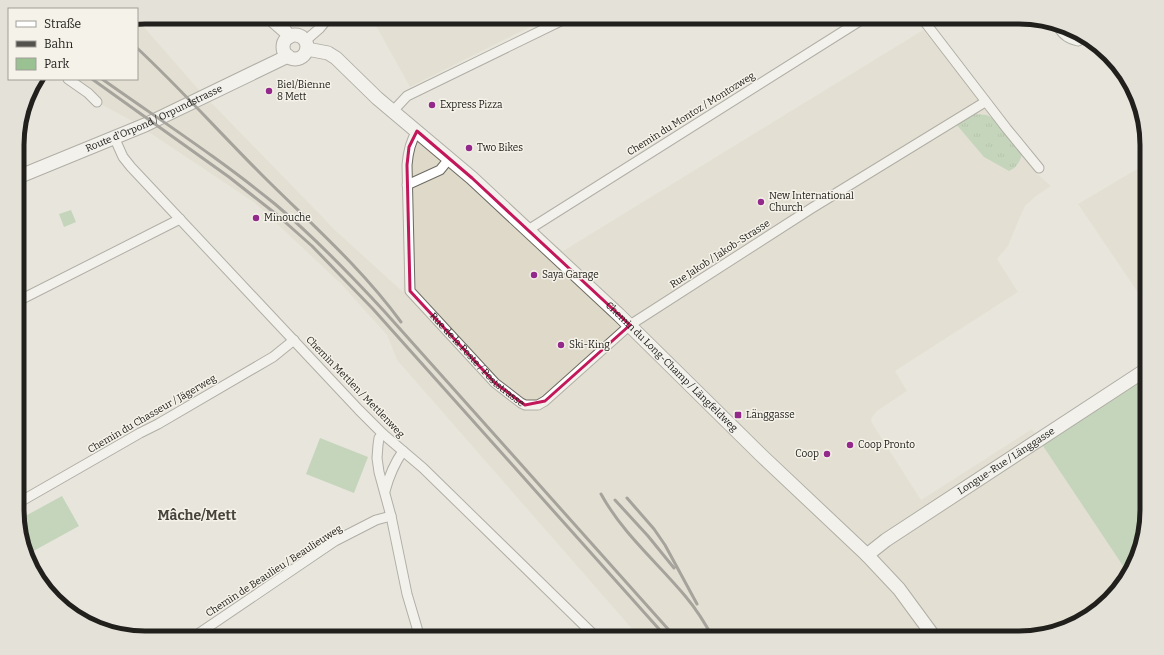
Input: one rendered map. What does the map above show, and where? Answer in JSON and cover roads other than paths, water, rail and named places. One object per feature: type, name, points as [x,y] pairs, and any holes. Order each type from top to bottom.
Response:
[{"type":"main road","points":[[277,24],[289,37]]},
{"type":"main road","points":[[306,45],[303,56],[300,58],[296,59],[285,54],[284,43],[289,37],[298,36],[306,45],[332,55],[377,98],[393,111]]},
{"type":"main road","name":"Route d'Orpond / Orpundstrasse","points":[[24,174],[145,125],[288,56]]},
{"type":"main road","name":"Chemin du Long-Champ / Längfeldweg","points":[[393,111],[472,178],[630,325],[761,455],[867,555],[899,589],[930,631]]},
{"type":"main road","name":"Longue-Rue / Länggasse","points":[[867,555],[886,540],[1140,374]]},
{"type":"street","points":[[306,45],[323,24]]},
{"type":"street","points":[[393,111],[407,96],[555,24]]},
{"type":"street","name":"Chemin du Montoz / Montozweg","points":[[528,230],[855,24]]},
{"type":"street","points":[[926,24],[985,102],[1039,168]]},
{"type":"street","points":[[1063,32],[1066,36],[1074,38]]},
{"type":"street","points":[[69,80],[88,93],[97,102]]},
{"type":"street","name":"Rue Jakob / Jakob-Strasse","points":[[630,325],[812,208],[985,102]]},
{"type":"street","name":"Rue de la Poste / Poststrasse","points":[[417,131],[412,138],[409,147],[407,165],[410,291],[488,376],[521,403],[534,405],[544,401],[630,325]]},
{"type":"street","name":"Chemin Mettlen / Mettlenweg","points":[[114,137],[131,167],[383,434],[423,468],[590,631]]},
{"type":"street","points":[[407,185],[440,170],[449,159]]},
{"type":"street","points":[[24,298],[173,224],[180,219]]},
{"type":"street","name":"Chemin du Chasseur / Jägerweg","points":[[24,500],[273,357],[294,340]]},
{"type":"street","points":[[383,434],[379,438],[377,458],[407,594],[418,631]]},
{"type":"street","points":[[384,490],[394,464],[403,451]]},
{"type":"street","name":"Chemin de Beaulieu / Beaulieuweg","points":[[202,631],[335,541],[376,520],[391,516]]},
{"type":"railway","points":[[138,49],[352,264],[369,282],[401,322]]},
{"type":"railway","points":[[93,80],[229,177],[276,214],[312,246],[373,309],[661,631]]},
{"type":"railway","points":[[103,80],[233,171],[275,204],[317,242],[384,311],[670,631]]},
{"type":"railway","points":[[601,494],[619,522],[690,602],[709,631]]},
{"type":"railway","points":[[627,498],[654,529],[665,545],[697,604]]},
{"type":"railway","points":[[615,500],[648,536],[674,568]]},
{"type":"place","name":"Biel/Bienne 8 Mett","points":[[269,91]]},
{"type":"place","name":"Express Pizza","points":[[432,105]]},
{"type":"place","name":"Two Bikes","points":[[469,148]]},
{"type":"place","name":"New International Church","points":[[761,202]]},
{"type":"place","name":"Minouche","points":[[256,218]]},
{"type":"place","name":"Saya Garage","points":[[534,275]]},
{"type":"place","name":"Ski-King","points":[[561,345]]},
{"type":"place","name":"Länggasse","points":[[738,415]]},
{"type":"place","name":"Coop Pronto","points":[[850,445]]},
{"type":"place","name":"Coop","points":[[827,454]]},
{"type":"district","name":"Mâche/Mett","points":[[197,515]]}]
